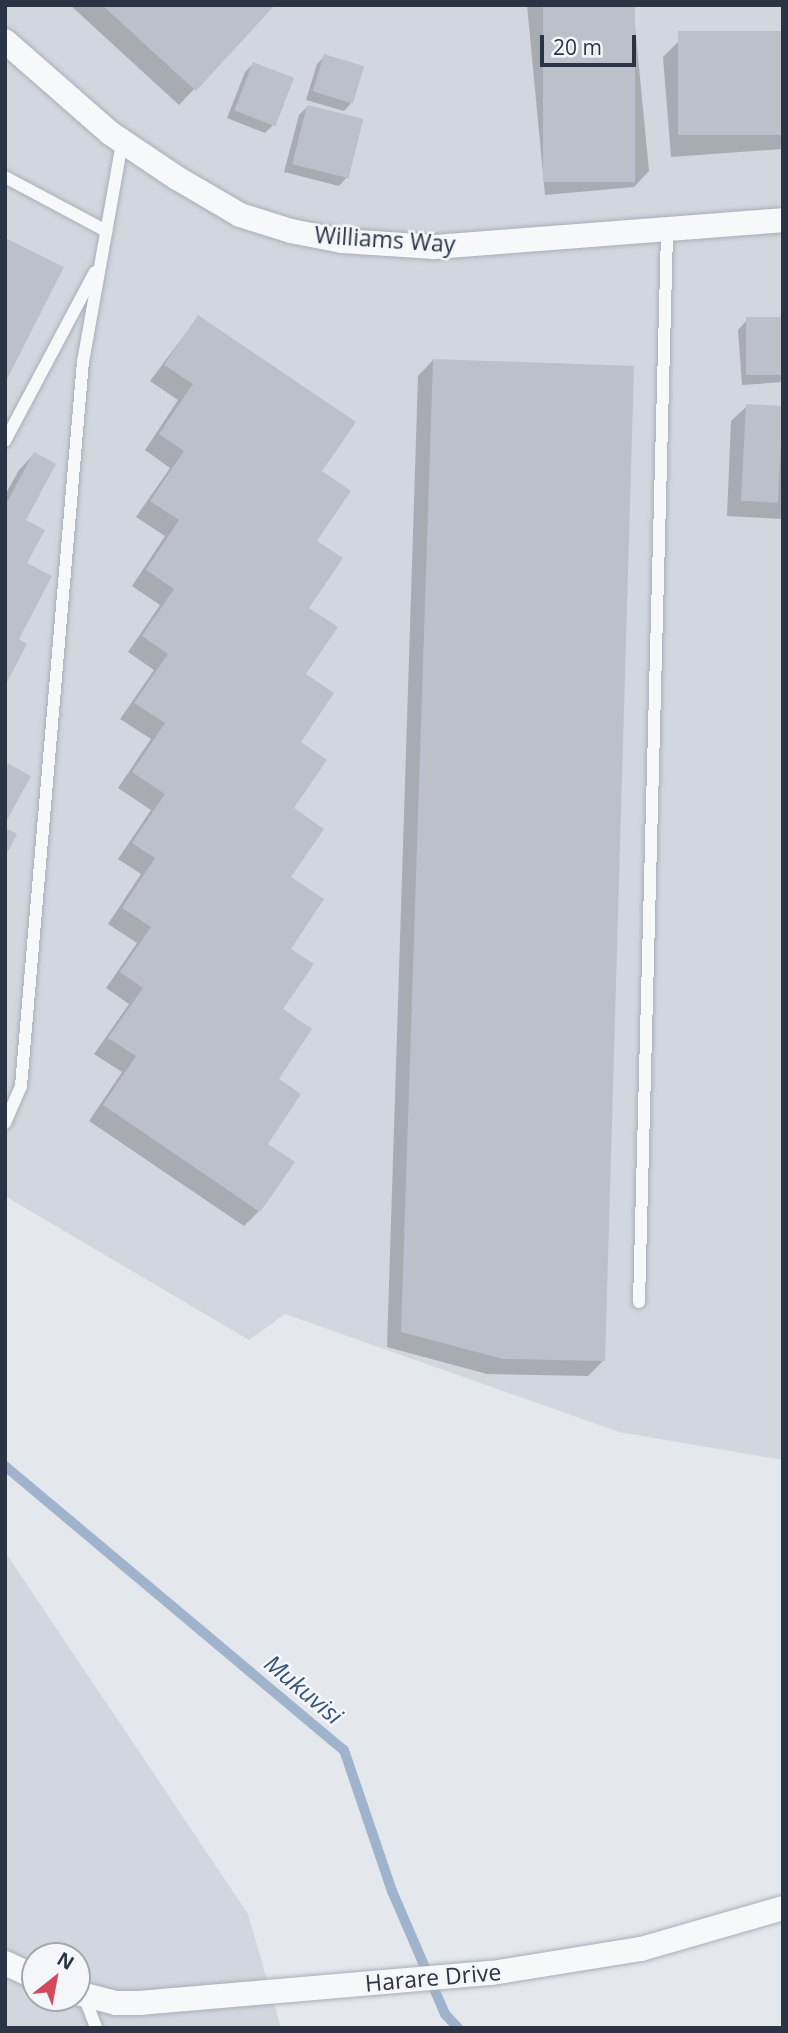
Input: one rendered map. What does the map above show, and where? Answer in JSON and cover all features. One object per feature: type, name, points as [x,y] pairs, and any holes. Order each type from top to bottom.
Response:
[{"type":"street","name":"Williams Way","points":[[5,41],[122,142],[240,215],[342,241],[434,247],[667,232],[783,220]]},
{"type":"street","name":"Harare Drive","points":[[91,1996],[139,2003],[492,1973],[641,1950],[783,1908]]},
{"type":"lane","points":[[5,1123],[21,1086],[83,362],[122,142]]},
{"type":"lane","points":[[5,177],[106,231]]},
{"type":"lane","points":[[639,1302],[667,232]]},
{"type":"lane","points":[[5,441],[100,263]]},
{"type":"shaded area","points":[[5,5],[783,5],[783,1460],[619,1432],[285,1314],[249,1340],[5,1196]]},
{"type":"shaded area","points":[[5,1552],[248,1914],[281,2028],[5,2028]]},
{"type":"building","points":[[102,5],[275,5],[196,91]]},
{"type":"building","points":[[543,5],[635,5],[635,182],[543,182]]},
{"type":"building","points":[[678,31],[783,31],[783,135],[678,135]]},
{"type":"building","points":[[324,54],[364,66],[353,104],[313,91]]},
{"type":"building","points":[[253,62],[294,78],[275,126],[234,111]]},
{"type":"building","points":[[307,105],[363,119],[349,178],[292,164]]},
{"type":"building","points":[[5,238],[64,267],[5,383]]},
{"type":"building","points":[[198,315],[356,422],[322,471],[351,491],[317,541],[343,558],[309,608],[338,627],[306,674],[334,693],[301,742],[327,760],[294,808],[324,829],[291,877],[324,899],[291,949],[314,964],[283,1009],[312,1029],[279,1079],[301,1094],[268,1144],[295,1162],[260,1212],[103,1105],[136,1056],[108,1038],[143,988],[120,972],[151,927],[122,908],[155,858],[132,843],[165,794],[132,772],[165,723],[134,703],[168,654],[142,636],[174,589],[146,570],[179,520],[150,501],[184,451],[159,434],[193,384],[164,365]]},
{"type":"building","points":[[746,317],[783,317],[783,375],[746,375]]},
{"type":"building","points":[[433,359],[634,366],[605,1361],[503,1359],[401,1332]]},
{"type":"building","points":[[746,404],[783,406],[778,503],[741,501]]},
{"type":"building","points":[[34,452],[56,464],[26,520],[45,530],[27,563],[52,576],[19,639],[27,644],[5,686],[5,506]]},
{"type":"building","points":[[5,762],[31,776],[5,824]]},
{"type":"building","points":[[5,828],[17,834],[5,857]]},
{"type":"waterway","name":"Mukuvisi","points":[[5,1466],[344,1750],[392,1891],[445,2014],[458,2028]]}]
